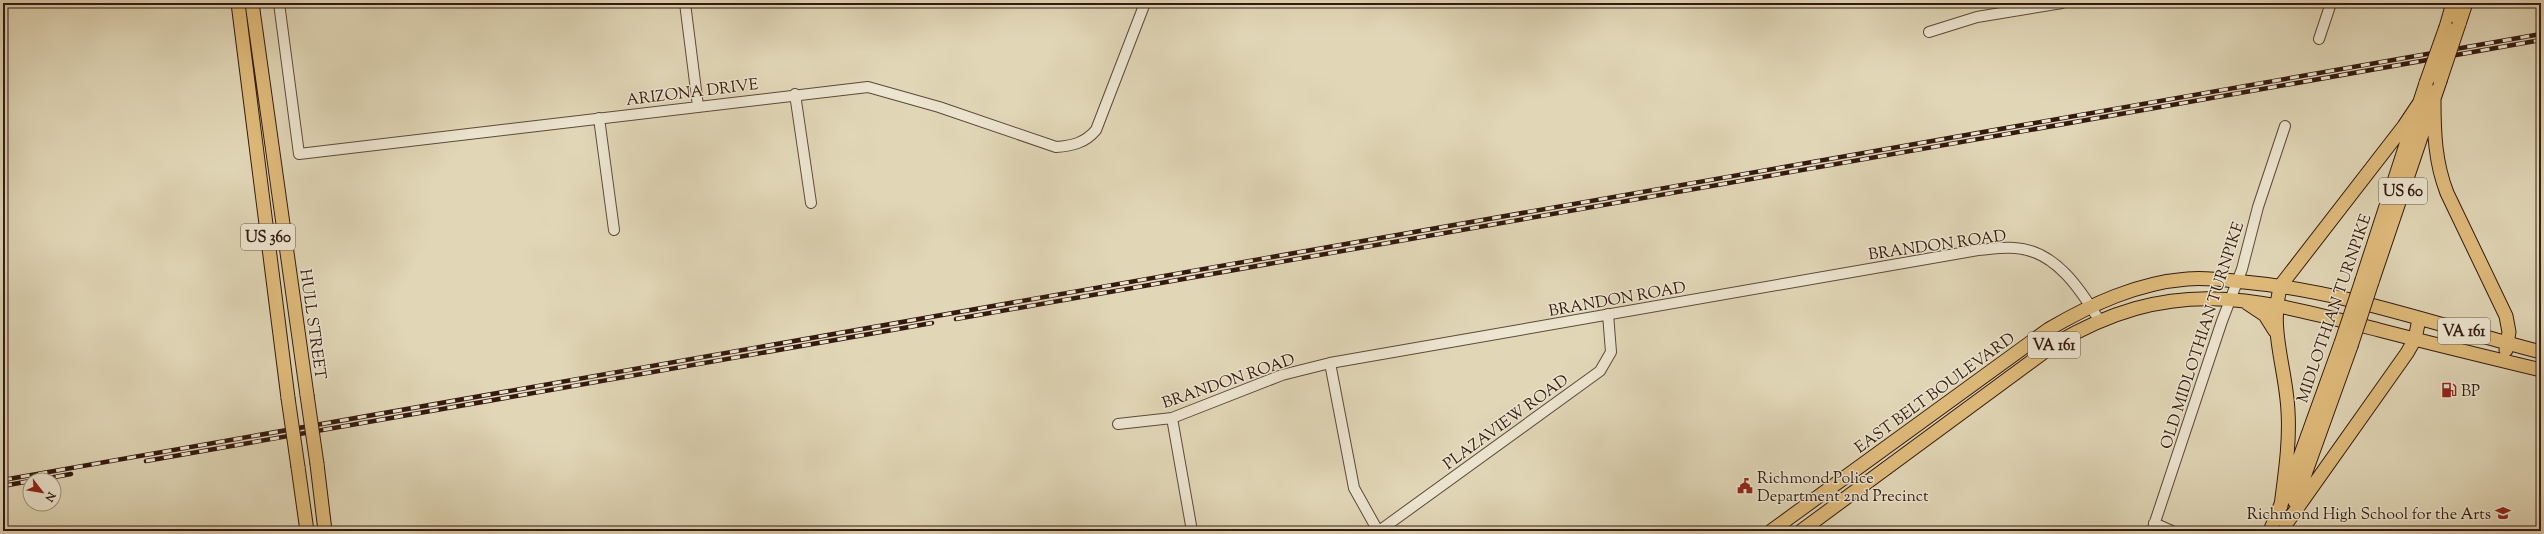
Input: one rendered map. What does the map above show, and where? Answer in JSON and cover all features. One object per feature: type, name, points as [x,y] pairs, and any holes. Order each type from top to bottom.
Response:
[{"type":"main road","name":"US 360","points":[[238,3],[288,398],[307,531]]},
{"type":"main road","name":"HULL STREET","points":[[252,3],[317,464],[325,531]]},
{"type":"main road","name":"MIDLOTHIAN TURNPIKE","points":[[2367,281],[2420,102],[2453,3]]},
{"type":"main road","name":"MIDLOTHIAN TURNPIKE","points":[[2284,528],[2307,473],[2346,344],[2367,281],[2434,100],[2466,3]]},
{"type":"main road","points":[[2434,100],[2434,140],[2439,172],[2447,193],[2506,316],[2509,332],[2504,361]]},
{"type":"main road","points":[[2280,506],[2289,431],[2287,398],[2276,332],[2275,304],[2281,285],[2404,126],[2420,102]]},
{"type":"main road","name":"EAST BELT BOULEVARD","points":[[1771,531],[2049,330],[2090,306],[2123,293],[2168,281],[2201,278],[2237,281],[2281,285],[2360,303],[2419,319]]},
{"type":"main road","name":"EAST BELT BOULEVARD","points":[[1801,531],[2056,344],[2099,320],[2126,310],[2190,298],[2236,299],[2275,304],[2415,339]]},
{"type":"main road","points":[[2236,299],[2265,315],[2276,332]]},
{"type":"main road","points":[[2284,528],[2415,339],[2419,319]]},
{"type":"main road","name":"VA 161","points":[[2419,319],[2541,352]]},
{"type":"main road","name":"VA 161","points":[[2415,339],[2541,370]]},
{"type":"main road","name":"MIDLOTHIAN TURNPIKE","points":[[2270,531],[2346,344]]},
{"type":"street","name":"ARIZONA DRIVE","points":[[279,3],[299,154],[795,94],[868,87],[939,108],[1056,147],[1081,142],[1089,138],[1096,130],[1145,3]]},
{"type":"street","points":[[685,3],[698,106]]},
{"type":"street","points":[[1929,32],[1977,17],[2062,3]]},
{"type":"street","points":[[2319,39],[2331,3]]},
{"type":"street","points":[[795,94],[811,203]]},
{"type":"street","points":[[599,118],[614,230]]},
{"type":"street","name":"OLD MIDLOTHIAN TURNPIKE","points":[[2153,527],[2236,299],[2237,281],[2285,126]]},
{"type":"street","name":"BRANDON ROAD","points":[[1118,424],[1172,418],[1282,375],[1330,363],[1978,250],[2016,248],[2032,252],[2053,262],[2063,271],[2099,320]]},
{"type":"street","name":"PLAZAVIEW ROAD","points":[[1379,531],[1600,371],[1611,352],[1608,314]]},
{"type":"street","points":[[1330,363],[1354,488],[1379,531]]},
{"type":"street","points":[[1172,418],[1192,531]]},
{"type":"street","points":[[2153,527],[2172,531]]},
{"type":"railway","points":[[3,480],[2541,34]]},
{"type":"railway","points":[[956,319],[2541,40]]},
{"type":"railway","points":[[146,461],[932,323]]},
{"type":"railway","points":[[62,476],[71,474]]},
{"type":"railway","points":[[3,486],[22,482]]},
{"type":"place","name":"BP","points":[[2449,390]]},
{"type":"place","name":"Richmond Police Department 2nd Precinct","points":[[1745,486]]},
{"type":"place","name":"Richmond High School for the Arts","points":[[2503,513]]}]
